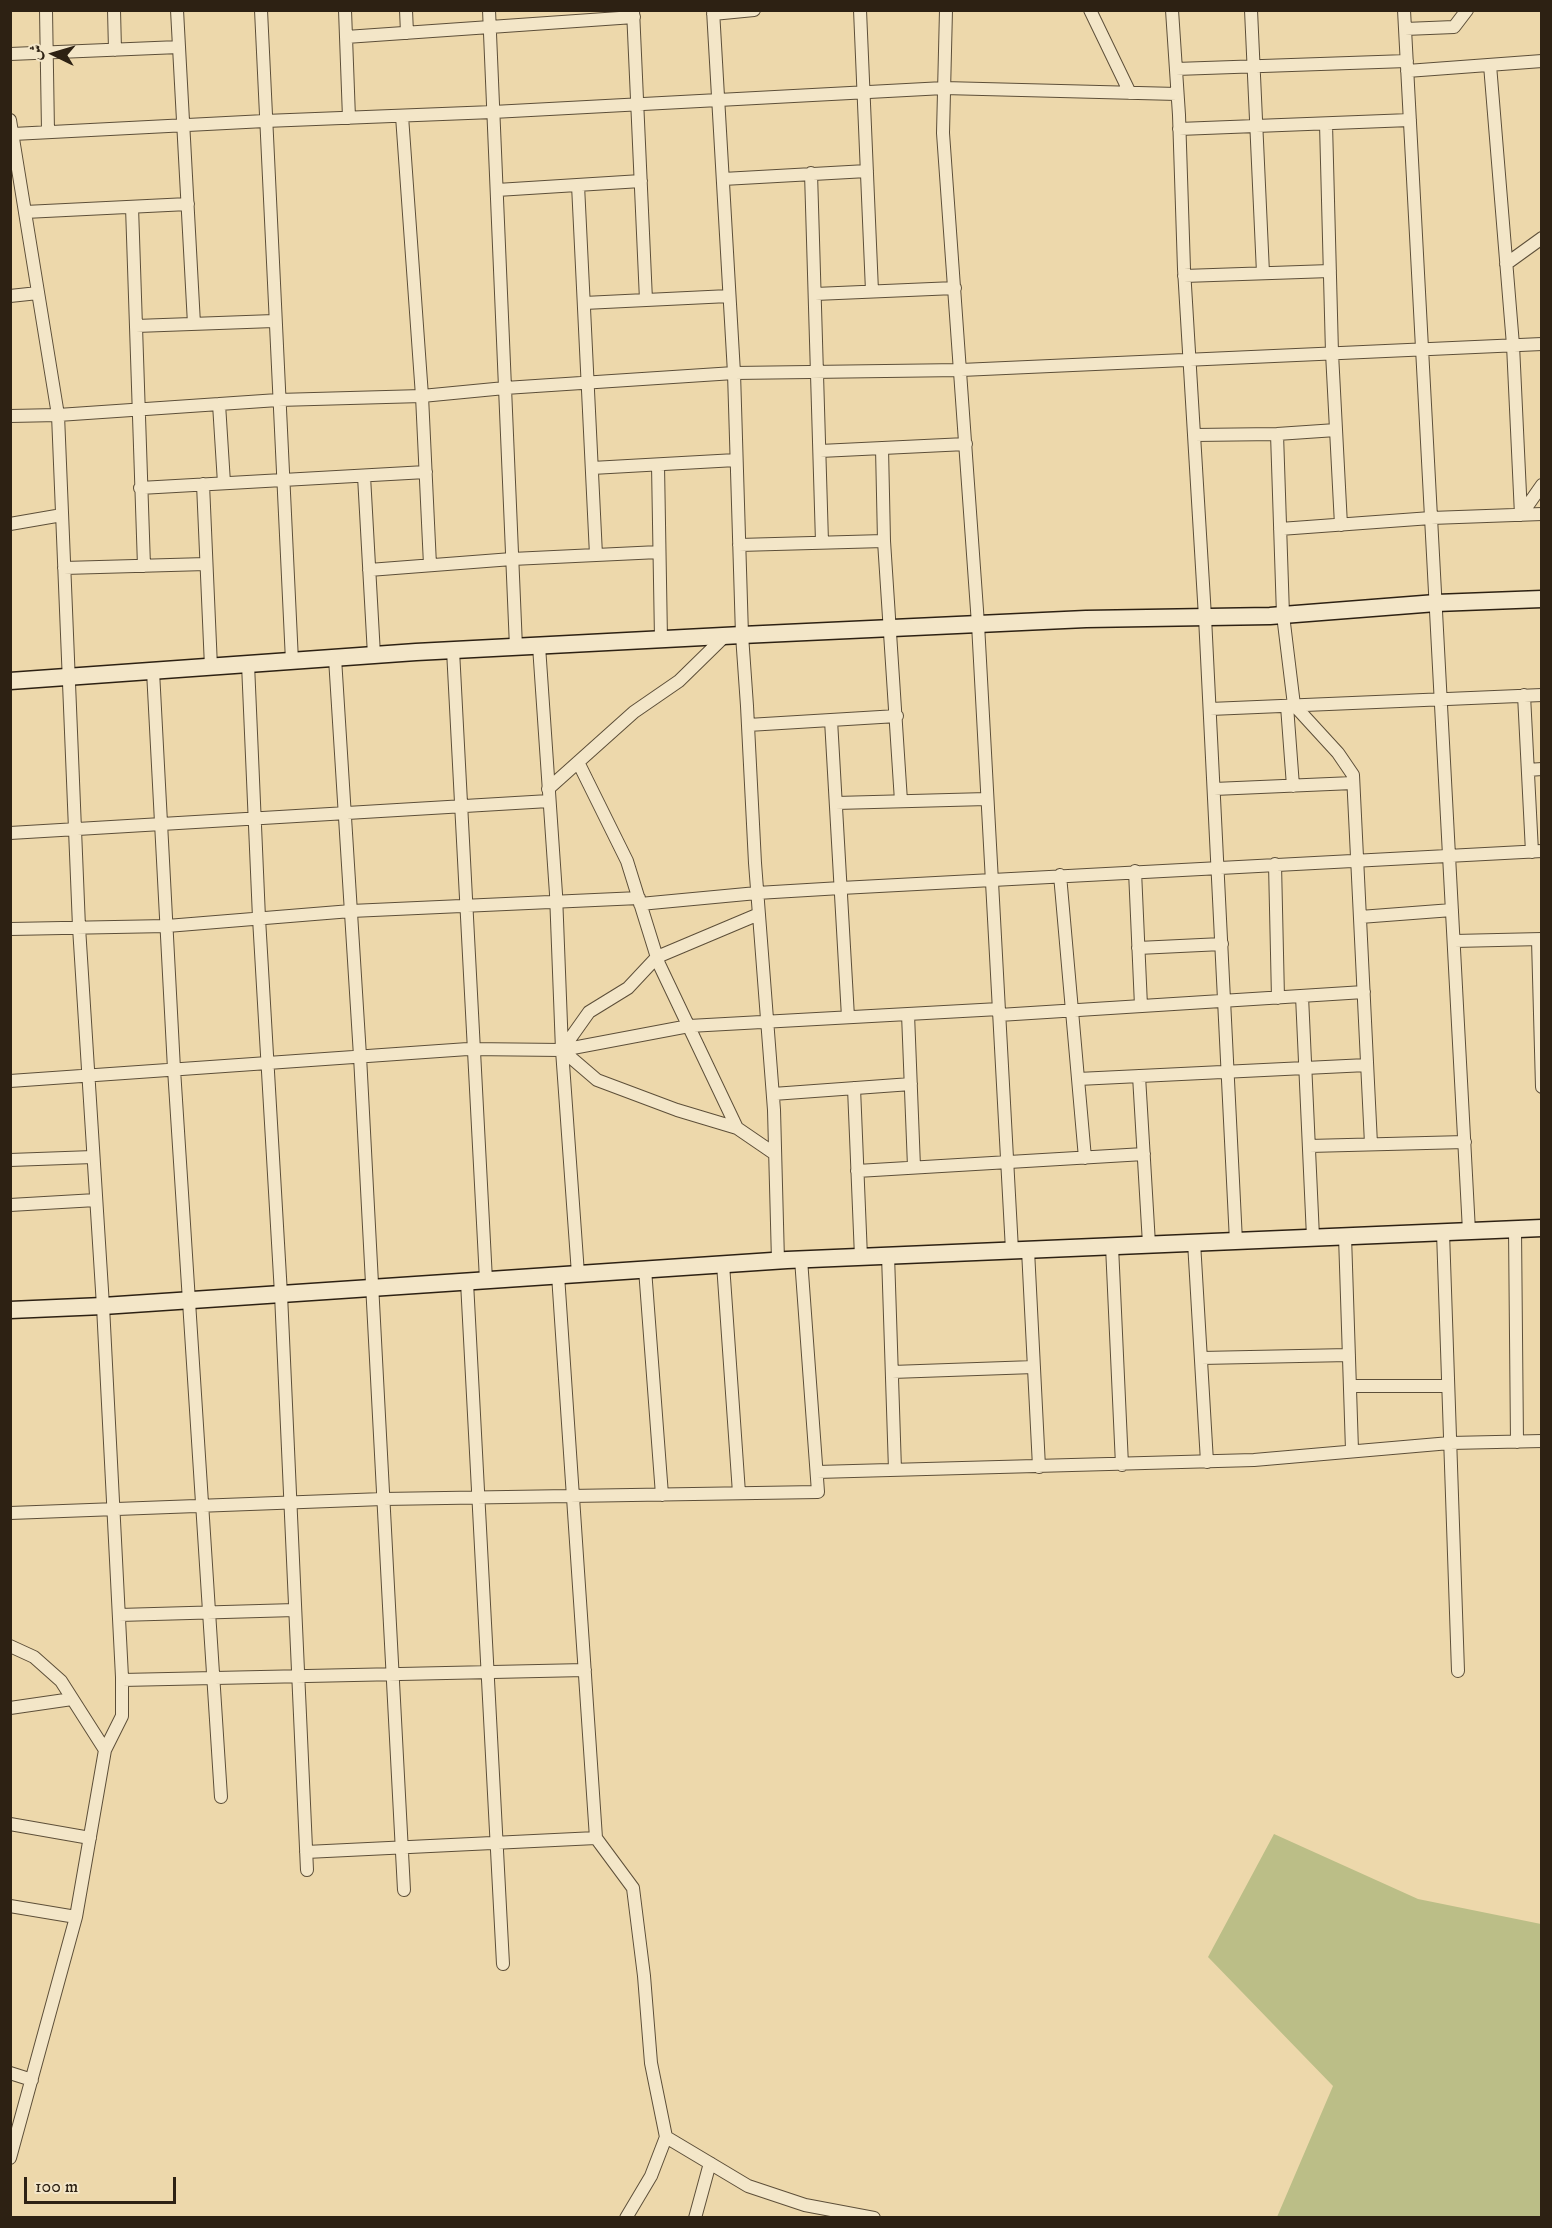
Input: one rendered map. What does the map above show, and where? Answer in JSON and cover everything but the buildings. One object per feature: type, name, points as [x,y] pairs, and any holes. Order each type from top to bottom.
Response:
[{"type":"main road","points":[[10,681],[374,655],[733,635],[978,624],[1283,615],[1436,603],[1542,599]]},
{"type":"main road","points":[[10,1310],[103,1306],[801,1259],[1542,1228]]},
{"type":"street","points":[[46,10],[48,132]]},
{"type":"street","points":[[114,10],[115,50]]},
{"type":"street","points":[[177,10],[194,324]]},
{"type":"street","points":[[261,10],[274,321],[292,661]]},
{"type":"street","points":[[345,10],[349,118]]},
{"type":"street","points":[[406,10],[407,33]]},
{"type":"street","points":[[489,10],[516,647]]},
{"type":"street","points":[[754,10],[713,12],[734,373],[739,544],[733,635],[748,725],[757,892],[773,1094],[778,1261]]},
{"type":"street","points":[[860,10],[872,291]]},
{"type":"street","points":[[946,10],[943,133],[978,624],[1007,1162],[1034,1367],[1039,1467]]},
{"type":"street","points":[[1090,10],[1130,93]]},
{"type":"street","points":[[1172,10],[1178,94],[1184,276],[1210,709],[1236,1241]]},
{"type":"street","points":[[1251,10],[1263,273]]},
{"type":"street","points":[[1404,10],[1469,1230]]},
{"type":"street","points":[[1405,29],[1454,27],[1467,10]]},
{"type":"street","points":[[346,37],[490,27],[575,16],[633,14],[646,300]]},
{"type":"street","points":[[10,54],[179,47]]},
{"type":"street","points":[[1176,69],[1254,66],[1490,65],[1542,61]]},
{"type":"street","points":[[1490,65],[1513,345],[1521,515]]},
{"type":"street","points":[[13,134],[638,105],[944,88],[1178,94]]},
{"type":"street","points":[[402,116],[423,396],[430,566]]},
{"type":"street","points":[[10,120],[13,134],[16,194],[25,212],[58,415],[79,927],[103,1306],[122,1680],[122,1716],[105,1750],[76,1917],[10,2158]]},
{"type":"street","points":[[1179,129],[1410,120]]},
{"type":"street","points":[[1326,124],[1332,353],[1341,525]]},
{"type":"street","points":[[723,179],[867,171]]},
{"type":"street","points":[[811,173],[822,542]]},
{"type":"street","points":[[497,190],[641,181]]},
{"type":"street","points":[[578,185],[596,555]]},
{"type":"street","points":[[25,212],[188,204]]},
{"type":"street","points":[[132,207],[144,566]]},
{"type":"street","points":[[1506,264],[1542,238]]},
{"type":"street","points":[[1184,276],[1330,271]]},
{"type":"street","points":[[815,294],[955,288]]},
{"type":"street","points":[[10,296],[38,292]]},
{"type":"street","points":[[584,303],[729,296]]},
{"type":"street","points":[[136,326],[274,321]]},
{"type":"street","points":[[10,416],[58,415],[278,400],[423,396],[505,388],[734,373],[961,370],[1542,344]]},
{"type":"street","points":[[219,404],[224,483]]},
{"type":"street","points":[[1194,435],[1277,434],[1336,430]]},
{"type":"street","points":[[1277,434],[1283,615],[1291,705],[1293,786]]},
{"type":"street","points":[[820,451],[966,444]]},
{"type":"street","points":[[882,448],[884,541],[901,801]]},
{"type":"street","points":[[592,468],[736,460]]},
{"type":"street","points":[[658,465],[662,639]]},
{"type":"street","points":[[140,488],[426,472]]},
{"type":"street","points":[[364,476],[374,655]]},
{"type":"street","points":[[203,484],[211,667]]},
{"type":"street","points":[[1521,515],[1542,485]]},
{"type":"street","points":[[1280,529],[1431,518],[1542,514]]},
{"type":"street","points":[[10,524],[62,515]]},
{"type":"street","points":[[739,544],[884,541]]},
{"type":"street","points":[[369,570],[512,559],[659,552]]},
{"type":"street","points":[[64,568],[206,564]]},
{"type":"street","points":[[10,833],[461,806],[548,795],[578,762],[634,712],[679,681],[733,635]]},
{"type":"street","points":[[539,646],[556,900],[562,1050],[578,1274]]},
{"type":"street","points":[[453,650],[486,1280]]},
{"type":"street","points":[[335,658],[360,1056],[404,1890]]},
{"type":"street","points":[[248,664],[259,918],[281,1294],[307,1870]]},
{"type":"street","points":[[153,671],[174,1069],[221,1797]]},
{"type":"street","points":[[10,929],[167,926],[466,904],[556,900],[640,901],[1060,875],[1537,852],[1528,770],[1524,695]]},
{"type":"street","points":[[1210,709],[1542,695]]},
{"type":"street","points":[[1291,705],[1338,753],[1353,775],[1371,1144]]},
{"type":"street","points":[[748,725],[897,716]]},
{"type":"street","points":[[831,720],[849,1017]]},
{"type":"street","points":[[578,762],[627,861],[657,957],[737,1128]]},
{"type":"street","points":[[1528,770],[1542,769]]},
{"type":"street","points":[[1214,789],[1353,783]]},
{"type":"street","points":[[836,803],[987,799]]},
{"type":"street","points":[[1275,864],[1278,998]]},
{"type":"street","points":[[1135,871],[1141,1006]]},
{"type":"street","points":[[1060,875],[1085,1158]]},
{"type":"street","points":[[1360,917],[1452,910]]},
{"type":"street","points":[[562,1050],[589,1012],[628,988],[657,957],[759,914]]},
{"type":"street","points":[[1454,941],[1540,939],[1542,1087]]},
{"type":"street","points":[[1138,948],[1222,944]]},
{"type":"street","points":[[10,1081],[474,1049],[562,1050],[689,1026],[908,1014],[1072,1010],[1364,992]]},
{"type":"street","points":[[1302,996],[1313,1237]]},
{"type":"street","points":[[908,1014],[914,1167]]},
{"type":"street","points":[[562,1050],[597,1080],[677,1110],[737,1128],[775,1154]]},
{"type":"street","points":[[1078,1079],[1367,1065]]},
{"type":"street","points":[[1139,1076],[1149,1244]]},
{"type":"street","points":[[773,1094],[911,1084]]},
{"type":"street","points":[[854,1088],[861,1257]]},
{"type":"street","points":[[1309,1146],[1465,1142]]},
{"type":"street","points":[[857,1171],[1144,1154]]},
{"type":"street","points":[[10,1160],[93,1157]]},
{"type":"street","points":[[10,1205],[96,1200]]},
{"type":"street","points":[[1515,1229],[1518,1442]]},
{"type":"street","points":[[1443,1232],[1458,1671]]},
{"type":"street","points":[[1345,1236],[1352,1450]]},
{"type":"street","points":[[1194,1242],[1207,1462]]},
{"type":"street","points":[[1112,1246],[1122,1465]]},
{"type":"street","points":[[888,1256],[895,1470]]},
{"type":"street","points":[[10,1513],[383,1498],[818,1492],[801,1259]]},
{"type":"street","points":[[723,1264],[739,1494]]},
{"type":"street","points":[[645,1269],[662,1495]]},
{"type":"street","points":[[558,1275],[596,1838],[633,1888],[644,1976],[651,2063],[666,2138],[651,2176],[626,2217]]},
{"type":"street","points":[[466,1282],[503,1964]]},
{"type":"street","points":[[1201,1358],[1349,1355]]},
{"type":"street","points":[[892,1372],[1034,1367]]},
{"type":"street","points":[[1350,1386],[1448,1386]]},
{"type":"street","points":[[817,1472],[1207,1462],[1450,1443],[1542,1442]]},
{"type":"street","points":[[119,1615],[295,1610]]},
{"type":"street","points":[[10,1646],[33,1657],[61,1681],[105,1750]]},
{"type":"street","points":[[122,1680],[585,1670]]},
{"type":"street","points":[[10,1707],[72,1699]]},
{"type":"street","points":[[10,1824],[90,1838]]},
{"type":"street","points":[[306,1852],[596,1838]]},
{"type":"street","points":[[10,1906],[76,1917]]},
{"type":"street","points":[[10,2073],[32,2080]]},
{"type":"street","points":[[666,2138],[748,2186],[805,2205],[874,2217]]},
{"type":"street","points":[[695,2217],[710,2163]]},
{"type":"green space","points":[[1274,1834],[1418,1899],[1541,1924],[1541,2217],[1277,2217],[1333,2086],[1208,1957]]}]
